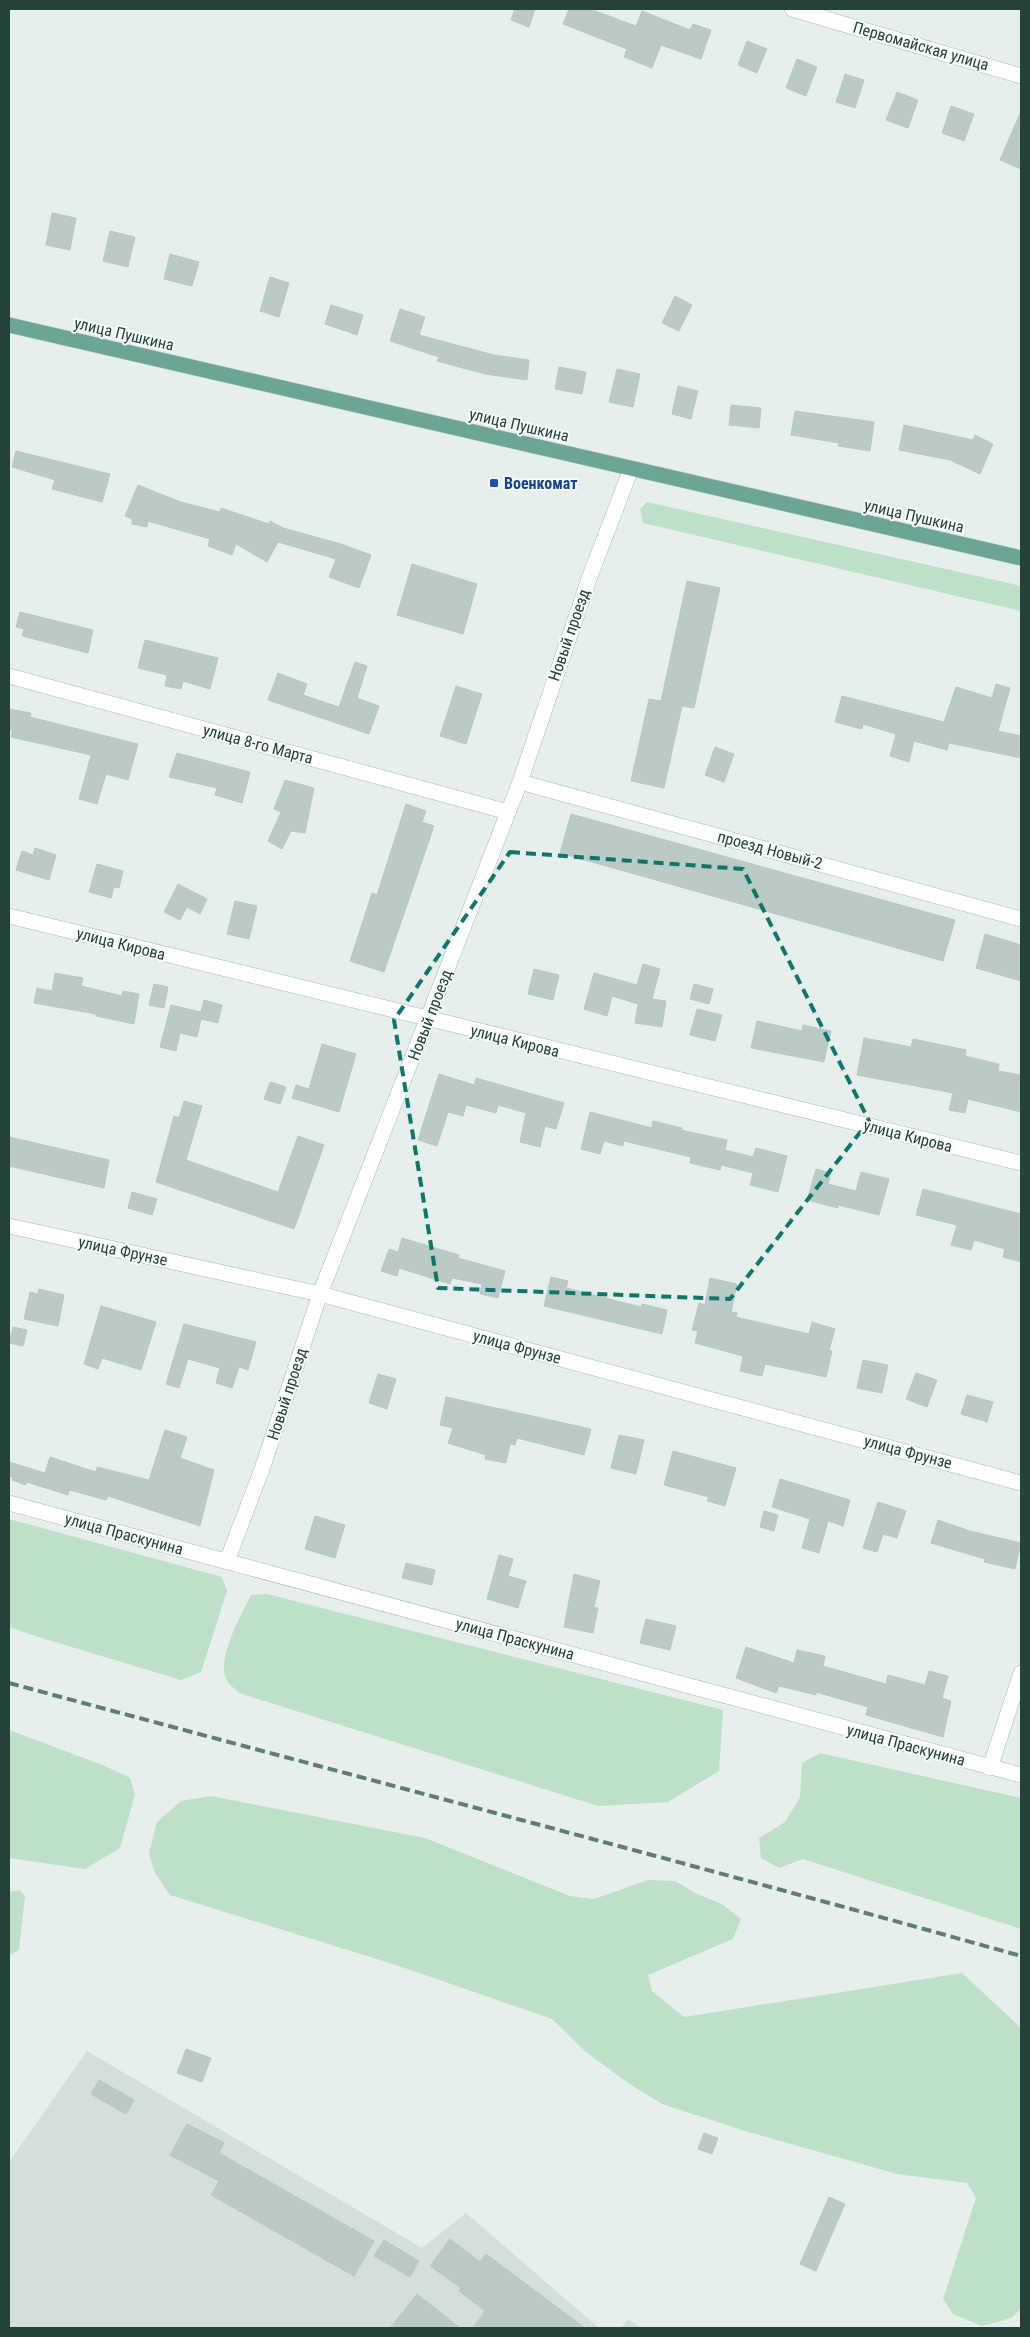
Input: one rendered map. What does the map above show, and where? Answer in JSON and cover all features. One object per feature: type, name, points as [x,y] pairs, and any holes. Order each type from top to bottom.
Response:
[{"type":"main road","name":"улица Пушкина","points":[[9,325],[1021,558]]},
{"type":"street","name":"Первомайская улица","points":[[792,9],[1021,76]]},
{"type":"street","name":"Новый проезд","points":[[227,1561],[262,1470],[320,1294],[520,782],[590,576],[630,468]]},
{"type":"street","name":"улица 8-го Марта","points":[[9,676],[508,812]]},
{"type":"street","name":"проезд Новый-2","points":[[520,782],[1021,919]]},
{"type":"street","name":"улица Кирова","points":[[9,916],[428,1020],[1021,1163]]},
{"type":"street","name":"улица Фрунзе","points":[[9,1226],[320,1294],[1021,1483]]},
{"type":"street","name":"улица Праскунина","points":[[9,1503],[1021,1775]]},
{"type":"street","points":[[990,1768],[1021,1673]]},
{"type":"highlighted area","points":[[510,852],[743,869],[869,1121],[730,1299],[438,1288],[394,1020]]},
{"type":"shaded area","points":[[87,2051],[422,2248],[466,2213],[599,2328],[9,2328],[9,2162]]},
{"type":"shaded area","points":[[628,2319],[641,2328],[621,2328]]},
{"type":"green space","points":[[647,502],[1021,586],[1021,611],[643,523],[640,509]]},
{"type":"green space","points":[[9,1519],[222,1577],[227,1591],[201,1672],[181,1680],[9,1627]]},
{"type":"green space","points":[[267,1594],[723,1710],[719,1771],[668,1802],[598,1806],[239,1693],[226,1679],[224,1670],[227,1648],[251,1595]]},
{"type":"green space","points":[[9,1730],[105,1766],[130,1778],[135,1795],[120,1848],[85,1869],[9,1858]]},
{"type":"green space","points":[[820,1753],[1021,1798],[1021,1929],[803,1859],[779,1868],[761,1858],[759,1838],[785,1822],[800,1797],[802,1763]]},
{"type":"green space","points":[[211,1796],[425,1838],[570,1896],[594,1899],[648,1880],[675,1881],[697,1894],[722,1904],[741,1919],[733,1939],[648,1975],[652,1991],[684,2017],[962,1973],[1021,2028],[1021,2309],[1011,2318],[982,2326],[953,2314],[943,2299],[976,2198],[967,2183],[897,2174],[745,2131],[662,2104],[631,2085],[587,2053],[552,2019],[396,1965],[170,1895],[155,1873],[149,1853],[157,1822],[181,1801]]},
{"type":"green space","points":[[20,1890],[25,1896],[19,1950],[9,1956],[9,1892]]},
{"type":"building","points":[[515,9],[535,9],[529,27],[511,20]]},
{"type":"building","points":[[569,9],[590,9],[636,26],[642,11],[690,30],[693,24],[711,30],[701,59],[661,45],[652,68],[624,57],[627,49],[563,24]]},
{"type":"building","points":[[747,41],[767,49],[757,73],[738,65]]},
{"type":"building","points":[[797,59],[817,67],[806,96],[786,88]]},
{"type":"building","points":[[845,74],[864,80],[855,108],[836,102]]},
{"type":"building","points":[[897,92],[918,100],[908,128],[886,120]]},
{"type":"building","points":[[951,106],[974,114],[964,141],[942,133]]},
{"type":"building","points":[[1021,111],[1021,169],[1000,160]]},
{"type":"building","points":[[52,213],[76,218],[70,250],[46,245]]},
{"type":"building","points":[[110,231],[135,237],[128,267],[103,261]]},
{"type":"building","points":[[170,254],[199,262],[192,286],[164,279]]},
{"type":"building","points":[[270,277],[289,283],[279,317],[260,311]]},
{"type":"building","points":[[675,296],[692,305],[679,331],[662,323]]},
{"type":"building","points":[[331,305],[363,315],[357,335],[325,324]]},
{"type":"building","points":[[400,309],[425,317],[419,335],[494,355],[529,360],[527,380],[485,374],[437,361],[439,357],[390,341]]},
{"type":"building","points":[[559,367],[586,372],[582,394],[555,389]]},
{"type":"building","points":[[617,369],[640,374],[633,407],[609,402]]},
{"type":"building","points":[[678,386],[698,391],[691,419],[672,414]]},
{"type":"building","points":[[731,405],[761,408],[759,428],[729,425]]},
{"type":"building","points":[[795,411],[874,422],[870,451],[838,446],[839,443],[791,435]]},
{"type":"building","points":[[904,425],[973,440],[975,435],[993,444],[980,474],[950,460],[899,450]]},
{"type":"building","points":[[16,451],[110,474],[102,502],[52,489],[55,480],[12,467]]},
{"type":"building","points":[[138,485],[181,502],[220,512],[221,508],[269,524],[270,521],[283,528],[341,544],[371,555],[359,588],[329,577],[336,559],[278,542],[267,562],[236,544],[232,555],[208,546],[210,539],[148,521],[147,527],[132,524],[132,519],[125,516]]},
{"type":"building","points":[[412,564],[477,584],[463,634],[397,615]]},
{"type":"building","points":[[687,581],[720,588],[694,708],[682,706],[664,788],[631,781],[649,699],[661,701]]},
{"type":"building","points":[[20,612],[93,630],[88,653],[22,636],[24,629],[16,627]]},
{"type":"building","points":[[145,640],[218,658],[210,689],[183,681],[181,689],[165,686],[167,675],[138,668]]},
{"type":"building","points":[[355,662],[367,666],[357,698],[379,706],[369,734],[268,700],[278,673],[307,684],[303,695],[339,707]]},
{"type":"building","points":[[996,684],[1010,688],[998,731],[1021,736],[1021,758],[949,743],[947,750],[914,741],[909,762],[890,756],[896,734],[863,724],[862,729],[835,722],[842,696],[944,722],[956,687],[992,698]]},
{"type":"building","points":[[456,686],[482,694],[466,744],[440,736]]},
{"type":"building","points":[[9,709],[31,713],[30,717],[138,744],[128,780],[106,774],[97,804],[79,799],[91,755],[11,737],[13,730],[9,730]]},
{"type":"building","points":[[715,747],[734,754],[724,782],[705,775]]},
{"type":"building","points":[[177,753],[250,772],[242,803],[215,795],[217,788],[169,777]]},
{"type":"building","points":[[285,780],[314,788],[305,833],[291,831],[282,849],[268,841],[281,812],[274,809]]},
{"type":"building","points":[[406,804],[426,811],[422,822],[434,826],[384,972],[350,961],[372,893],[377,895]]},
{"type":"building","points":[[571,814],[955,920],[943,961],[560,853]]},
{"type":"building","points":[[35,848],[56,855],[49,880],[16,870],[22,851],[33,855]]},
{"type":"building","points":[[97,864],[123,871],[119,888],[114,887],[111,898],[89,892]]},
{"type":"building","points":[[178,884],[207,899],[200,914],[187,907],[180,920],[164,912]]},
{"type":"building","points":[[235,901],[257,906],[249,939],[227,934]]},
{"type":"building","points":[[985,934],[1021,945],[1021,981],[976,968]]},
{"type":"building","points":[[643,964],[660,969],[652,999],[666,1001],[662,1027],[635,1023],[638,1004],[612,996],[607,1016],[584,1009],[594,973],[637,985]]},
{"type":"building","points":[[534,969],[559,975],[553,1000],[528,994]]},
{"type":"building","points":[[55,973],[83,978],[81,986],[122,996],[123,991],[139,994],[134,1024],[96,1016],[96,1014],[34,1003],[37,988],[52,991]]},
{"type":"building","points":[[154,984],[168,987],[164,1008],[149,1005]]},
{"type":"building","points":[[694,984],[713,989],[709,1004],[690,999]]},
{"type":"building","points":[[204,1000],[222,1005],[218,1023],[201,1019],[197,1037],[180,1033],[176,1051],[160,1047],[171,1005],[201,1012]]},
{"type":"building","points":[[697,1009],[722,1015],[715,1041],[690,1035]]},
{"type":"building","points":[[757,1021],[802,1031],[803,1025],[831,1031],[824,1062],[751,1048]]},
{"type":"building","points":[[864,1038],[911,1047],[913,1039],[966,1050],[965,1056],[999,1064],[998,1071],[1021,1075],[1021,1112],[968,1099],[965,1113],[949,1110],[953,1093],[857,1075]]},
{"type":"building","points":[[322,1044],[356,1054],[339,1112],[292,1098],[296,1085],[309,1089]]},
{"type":"building","points":[[439,1074],[474,1085],[476,1078],[564,1103],[556,1129],[545,1126],[540,1147],[520,1142],[526,1113],[498,1105],[496,1113],[466,1105],[463,1116],[448,1112],[437,1146],[418,1140]]},
{"type":"building","points":[[270,1082],[286,1087],[280,1104],[264,1099]]},
{"type":"building","points":[[184,1101],[202,1106],[186,1160],[278,1192],[298,1136],[324,1145],[294,1229],[156,1182],[174,1116],[179,1118]]},
{"type":"building","points":[[590,1112],[652,1128],[653,1121],[682,1128],[681,1130],[727,1140],[725,1150],[753,1157],[756,1148],[787,1156],[778,1192],[750,1185],[753,1173],[721,1165],[720,1170],[690,1163],[691,1157],[624,1141],[623,1146],[604,1141],[600,1154],[581,1149]]},
{"type":"building","points":[[9,1137],[109,1160],[104,1188],[9,1166]]},
{"type":"building","points":[[816,1169],[831,1173],[828,1184],[856,1191],[861,1172],[889,1179],[879,1215],[838,1205],[838,1208],[807,1200]]},
{"type":"building","points":[[923,1189],[1021,1214],[1021,1262],[1003,1257],[1005,1249],[974,1240],[971,1250],[951,1245],[957,1225],[916,1215]]},
{"type":"building","points":[[132,1192],[157,1199],[152,1215],[128,1208]]},
{"type":"building","points":[[402,1238],[459,1255],[458,1258],[505,1271],[498,1298],[480,1294],[482,1284],[452,1278],[450,1284],[399,1268],[397,1276],[381,1271],[389,1249],[398,1252]]},
{"type":"building","points":[[551,1277],[568,1281],[566,1288],[641,1307],[642,1304],[667,1310],[662,1334],[544,1306]]},
{"type":"building","points":[[710,1278],[737,1284],[731,1312],[737,1313],[736,1317],[809,1334],[812,1322],[835,1329],[829,1350],[832,1351],[826,1377],[765,1364],[762,1376],[740,1371],[743,1356],[695,1343],[698,1331],[692,1330],[699,1303],[705,1305]]},
{"type":"building","points":[[39,1289],[64,1295],[58,1326],[24,1319],[30,1292],[38,1294]]},
{"type":"building","points":[[101,1306],[156,1322],[141,1370],[102,1358],[98,1369],[84,1364]]},
{"type":"building","points":[[184,1324],[256,1342],[248,1370],[239,1367],[232,1388],[216,1383],[220,1368],[188,1359],[179,1388],[166,1384]]},
{"type":"building","points":[[13,1327],[27,1330],[23,1346],[9,1343]]},
{"type":"building","points":[[863,1360],[888,1365],[882,1393],[857,1388]]},
{"type":"building","points":[[916,1373],[937,1380],[927,1407],[906,1399]]},
{"type":"building","points":[[378,1374],[396,1379],[387,1409],[369,1403]]},
{"type":"building","points":[[967,1395],[993,1402],[987,1422],[961,1414]]},
{"type":"building","points":[[446,1397],[591,1429],[584,1455],[517,1438],[515,1445],[510,1444],[506,1463],[485,1459],[486,1455],[448,1443],[453,1428],[440,1425]]},
{"type":"building","points":[[165,1430],[187,1437],[180,1458],[214,1470],[200,1526],[108,1496],[106,1500],[69,1490],[68,1495],[27,1482],[26,1485],[12,1480],[13,1477],[9,1476],[9,1462],[45,1473],[50,1457],[96,1472],[97,1467],[149,1480]]},
{"type":"building","points":[[619,1435],[644,1440],[636,1474],[611,1468]]},
{"type":"building","points":[[673,1451],[736,1468],[725,1506],[707,1501],[709,1497],[664,1485]]},
{"type":"building","points":[[780,1479],[850,1500],[843,1526],[828,1521],[819,1553],[802,1548],[810,1519],[772,1507]]},
{"type":"building","points":[[878,1502],[906,1511],[897,1538],[883,1534],[877,1552],[863,1548]]},
{"type":"building","points":[[764,1511],[778,1515],[774,1531],[760,1527]]},
{"type":"building","points":[[315,1516],[345,1525],[335,1558],[305,1549]]},
{"type":"building","points":[[938,1520],[970,1531],[1021,1543],[1015,1569],[984,1562],[985,1559],[931,1543]]},
{"type":"building","points":[[499,1555],[513,1559],[508,1576],[526,1581],[518,1608],[487,1599]]},
{"type":"building","points":[[406,1563],[435,1570],[432,1585],[402,1578]]},
{"type":"building","points":[[574,1574],[600,1581],[594,1607],[598,1608],[593,1633],[564,1627]]},
{"type":"building","points":[[646,1619],[676,1626],[670,1650],[640,1643]]},
{"type":"building","points":[[746,1647],[794,1663],[797,1650],[825,1656],[823,1666],[886,1684],[888,1675],[925,1685],[929,1671],[948,1676],[942,1698],[951,1701],[943,1737],[866,1715],[868,1707],[816,1692],[816,1695],[779,1686],[776,1693],[736,1678]]},
{"type":"building","points":[[186,2049],[211,2058],[202,2082],[177,2073]]},
{"type":"building","points":[[99,2080],[134,2100],[126,2114],[91,2094]]},
{"type":"building","points":[[187,2124],[224,2143],[219,2153],[374,2241],[354,2276],[211,2195],[219,2181],[170,2155]]},
{"type":"building","points":[[704,2133],[718,2138],[712,2154],[698,2149]]},
{"type":"building","points":[[829,2197],[845,2204],[816,2271],[800,2264]]},
{"type":"building","points":[[450,2239],[480,2262],[486,2254],[585,2328],[473,2328],[485,2311],[459,2291],[461,2288],[430,2266]]},
{"type":"building","points":[[384,2240],[419,2261],[410,2277],[374,2256]]},
{"type":"building","points":[[417,2294],[460,2328],[390,2328]]},
{"type":"railway","points":[[9,1683],[642,1852],[1021,1956]]},
{"type":"place","name":"Военкомат","points":[[494,483]]}]
